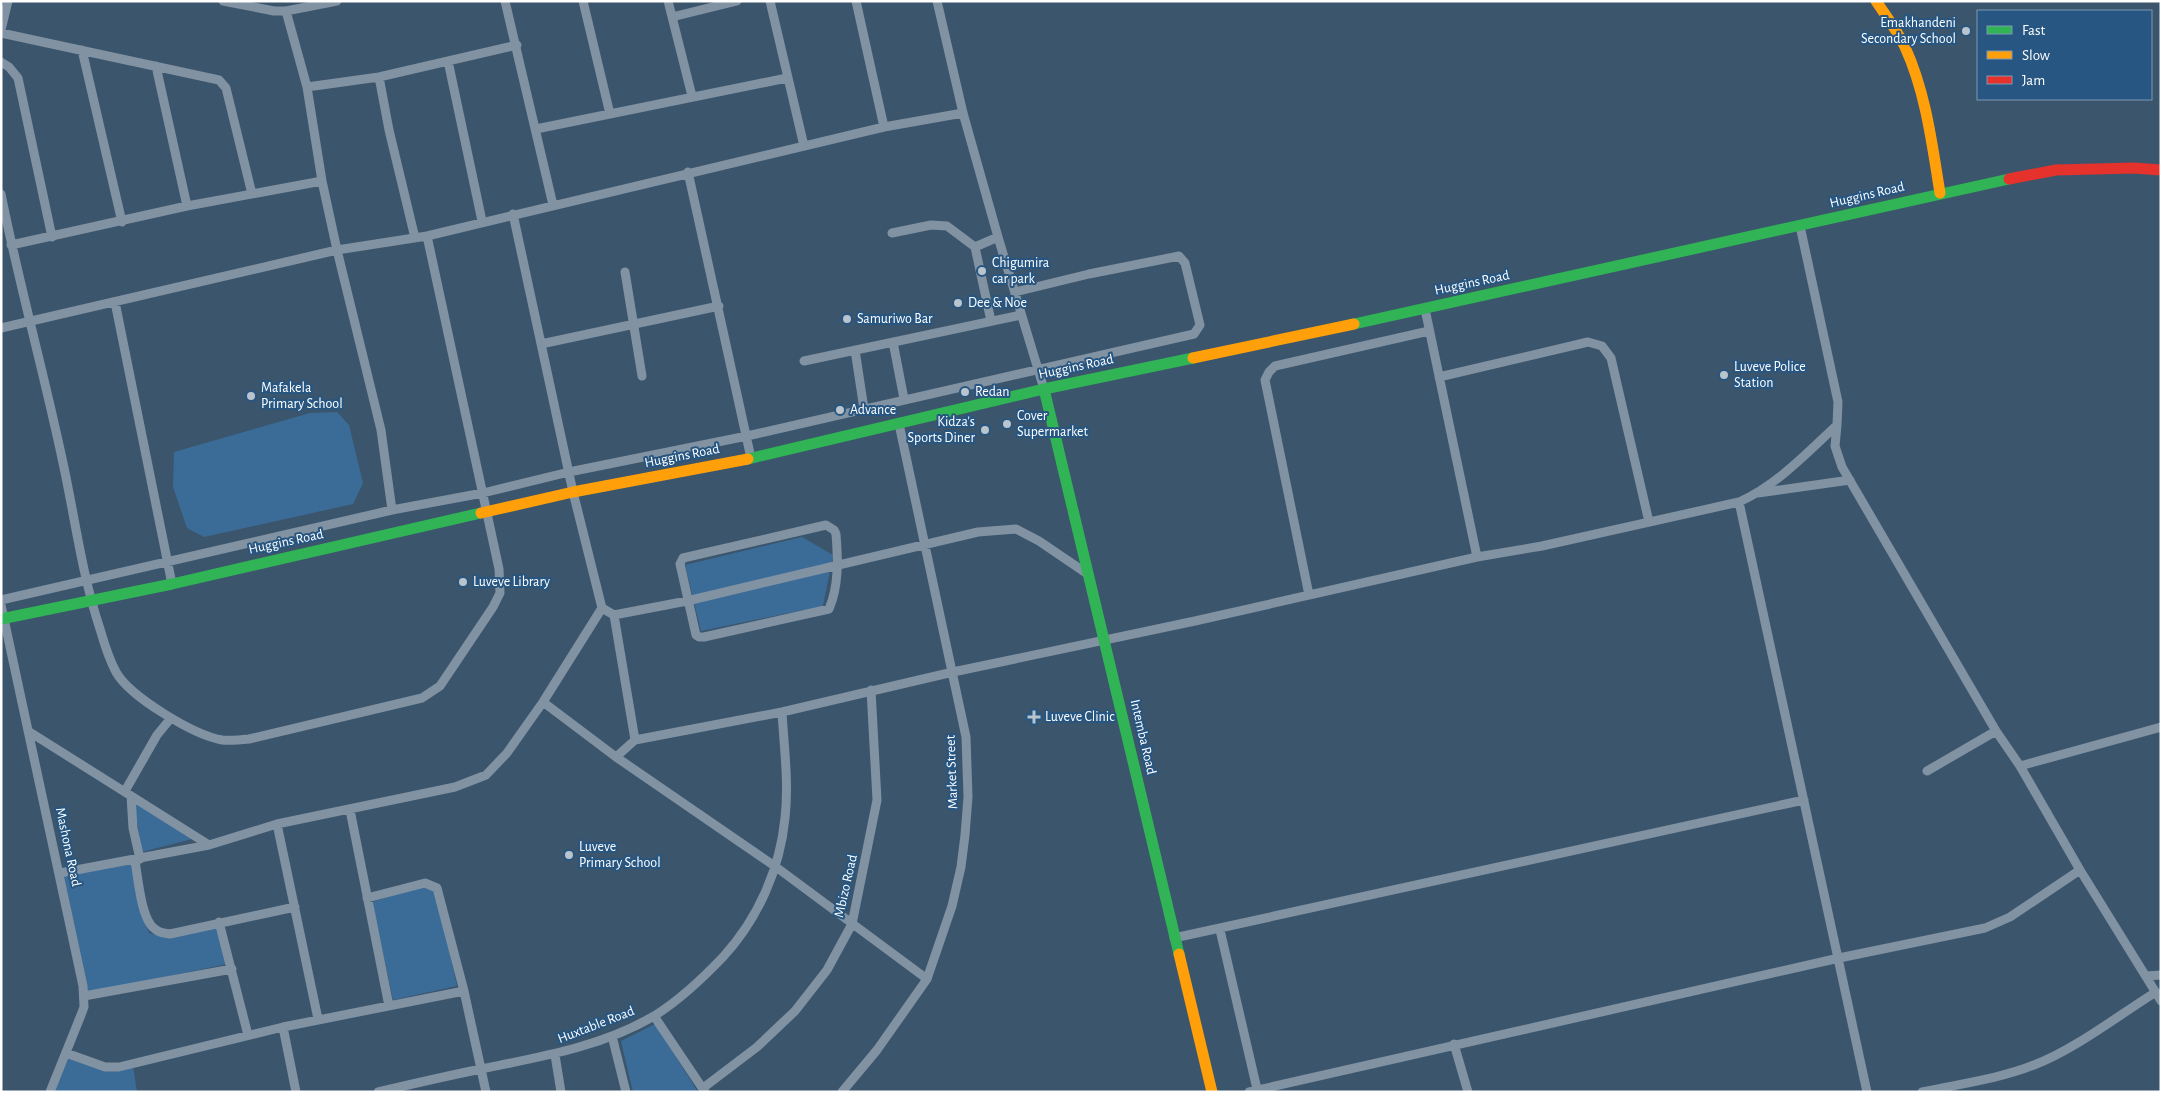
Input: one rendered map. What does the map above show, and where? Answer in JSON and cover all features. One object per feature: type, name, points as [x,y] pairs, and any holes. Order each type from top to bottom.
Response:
[{"type":"street","points":[[8,1],[1,32],[211,77],[223,83],[252,194]]},
{"type":"street","points":[[223,1],[274,11],[286,11],[337,1]]},
{"type":"street","points":[[505,1],[517,45],[553,205]]},
{"type":"street","points":[[583,1],[610,114]]},
{"type":"street","points":[[668,1],[692,96]]},
{"type":"street","points":[[672,17],[737,1]]},
{"type":"street","points":[[770,1],[804,146]]},
{"type":"street","points":[[856,1],[884,126]]},
{"type":"street","points":[[937,1],[963,113],[1044,389]]},
{"type":"street","points":[[1876,1],[1896,29],[1915,70],[1921,88],[1940,193]]},
{"type":"street","points":[[286,11],[306,87],[322,181],[337,250],[381,430],[392,510]]},
{"type":"street","points":[[306,87],[380,77],[517,45]]},
{"type":"street","points":[[82,50],[122,222]]},
{"type":"street","points":[[448,61],[482,221]]},
{"type":"street","points":[[1,62],[9,67],[18,78],[52,237]]},
{"type":"street","points":[[156,66],[187,206]]},
{"type":"street","points":[[380,77],[389,130],[415,238]]},
{"type":"street","points":[[536,129],[787,78]]},
{"type":"street","points":[[1,328],[337,250],[427,236],[482,221],[884,126],[963,113]]},
{"type":"street","name":"Huggins Road","points":[[3,619],[172,584],[573,492],[751,458],[1044,389],[1425,309],[1940,193],[2056,170],[2134,168],[2161,170]]},
{"type":"street","points":[[688,172],[751,458]]},
{"type":"street","points":[[11,246],[187,206],[322,181]]},
{"type":"street","points":[[1,194],[11,246],[63,463],[91,602],[106,648],[122,680],[130,689],[171,718],[221,740],[236,740],[422,698],[431,694],[440,686],[493,607],[500,593],[499,568],[427,236]]},
{"type":"street","points":[[513,214],[573,492],[602,608],[614,615],[687,600],[978,532],[1016,529],[1039,540],[1090,574]]},
{"type":"street","points":[[892,233],[930,225],[947,226],[974,247],[991,321]]},
{"type":"street","points":[[1800,226],[1838,402],[1835,446],[1842,467],[1996,731],[2020,766],[2080,870],[2161,1001]]},
{"type":"street","points":[[974,247],[998,237]]},
{"type":"street","points":[[1,600],[392,510],[483,493],[569,472],[747,436],[1196,332],[1200,324],[1185,263],[1179,256],[1089,274],[1015,292]]},
{"type":"street","points":[[625,272],[642,376]]},
{"type":"street","points":[[115,302],[172,584]]},
{"type":"street","points":[[541,344],[719,306]]},
{"type":"street","points":[[1425,309],[1477,557]]},
{"type":"street","points":[[804,361],[1021,315]]},
{"type":"street","points":[[1308,595],[1265,380],[1275,366],[1429,331]]},
{"type":"street","points":[[893,342],[904,399]]},
{"type":"street","points":[[1439,377],[1588,342],[1602,346],[1611,358],[1649,522]]},
{"type":"street","points":[[855,350],[864,409]]},
{"type":"street","name":"Intemba Road","points":[[1044,389],[1106,640],[1174,938],[1212,1092]]},
{"type":"street","name":"Market Street","points":[[842,1092],[877,1050],[927,978],[952,906],[961,868],[965,835],[968,797],[966,737],[899,424]]},
{"type":"street","points":[[1758,494],[1837,425]]},
{"type":"street","points":[[616,757],[635,740],[782,712],[871,690],[1106,640],[1477,557],[1542,546],[1739,502],[1758,494],[1850,480]]},
{"type":"street","points":[[1739,502],[1867,1092]]},
{"type":"street","points":[[826,525],[834,530],[836,534],[838,564],[833,598],[829,609],[699,637],[696,635],[687,600],[680,564],[683,558],[826,525]]},
{"type":"street","name":"Mashona Road","points":[[1,605],[60,873],[84,996],[81,1015],[50,1092]]},
{"type":"street","points":[[60,873],[209,846],[277,824],[350,810],[455,787],[478,780],[486,775],[507,753],[543,702],[602,608]]},
{"type":"street","points":[[614,615],[635,740]]},
{"type":"street","name":"Mbizo Road","points":[[704,1090],[757,1047],[795,1011],[827,970],[852,924],[877,800],[871,690]]},
{"type":"street","points":[[543,702],[616,757],[776,867],[927,978]]},
{"type":"street","name":"Huxtable Road","points":[[378,1092],[555,1055],[612,1036],[654,1016],[700,981],[736,943],[752,918],[776,867],[785,819],[787,795],[782,712]]},
{"type":"street","points":[[171,718],[157,735],[128,794],[145,912],[154,929],[161,933],[170,934],[295,907]]},
{"type":"street","points":[[2020,766],[2161,727]]},
{"type":"street","points":[[28,731],[209,846]]},
{"type":"street","points":[[1927,771],[1996,731]]},
{"type":"street","points":[[1174,938],[1220,930],[1804,800]]},
{"type":"street","points":[[350,810],[389,1006]]},
{"type":"street","points":[[277,824],[318,1020]]},
{"type":"street","points":[[1220,930],[1253,1090],[1839,958],[1985,928],[2010,917],[2080,870]]},
{"type":"street","points":[[367,898],[425,883],[437,888],[464,991],[486,1092]]},
{"type":"street","points":[[219,922],[248,1035]]},
{"type":"street","points":[[84,996],[232,969]]},
{"type":"street","points":[[2146,976],[2161,975]]},
{"type":"street","points":[[66,1053],[105,1067],[119,1067],[283,1027],[464,991]]},
{"type":"street","points":[[1922,1092],[2011,1073],[2034,1065],[2056,1055],[2156,992]]},
{"type":"street","points":[[654,1016],[704,1090]]},
{"type":"street","points":[[283,1027],[296,1092]]},
{"type":"street","points":[[612,1036],[626,1092]]},
{"type":"street","points":[[1454,1044],[1468,1092]]},
{"type":"street","points":[[555,1055],[561,1092]]},
{"type":"shaded area","points":[[337,412],[349,425],[363,483],[353,504],[204,537],[187,528],[173,487],[174,452],[310,413]]},
{"type":"shaded area","points":[[802,537],[833,555],[823,606],[701,631],[685,565]]},
{"type":"shaded area","points":[[134,801],[192,839],[142,852]]},
{"type":"shaded area","points":[[132,864],[141,913],[149,933],[167,938],[217,926],[227,964],[98,991],[87,991],[63,875]]},
{"type":"shaded area","points":[[425,885],[435,891],[457,986],[393,1000],[372,902]]},
{"type":"shaded area","points":[[655,1024],[698,1092],[633,1092],[621,1041]]},
{"type":"shaded area","points":[[69,1058],[90,1066],[133,1066],[137,1092],[54,1092]]},
{"type":"traffic: fast","points":[[1354,324],[2009,179]]},
{"type":"traffic: fast","points":[[748,459],[1044,389],[1193,358]]},
{"type":"traffic: fast","points":[[1044,389],[1179,954]]},
{"type":"traffic: fast","points":[[1,619],[172,584],[481,513]]},
{"type":"traffic: slow","points":[[1876,1],[1902,41],[1912,64],[1923,100],[1940,193]]},
{"type":"traffic: slow","points":[[1193,358],[1354,324]]},
{"type":"traffic: slow","points":[[481,513],[573,492],[748,459]]},
{"type":"traffic: slow","points":[[1179,954],[1212,1092]]},
{"type":"traffic: jam","points":[[2009,179],[2056,170],[2134,168],[2161,170]]},
{"type":"place","name":"Emakhandeni Secondary School","points":[[1966,31]]},
{"type":"place","name":"Chigumira car park","points":[[982,271]]},
{"type":"place","name":"Dee & Noe","points":[[958,303]]},
{"type":"place","name":"Samuriwo Bar","points":[[847,319]]},
{"type":"place","name":"Luveve Police Station","points":[[1724,375]]},
{"type":"place","name":"Redan","points":[[965,392]]},
{"type":"place","name":"Mafakela Primary School","points":[[251,396]]},
{"type":"place","name":"Advance","points":[[840,410]]},
{"type":"place","name":"Cover Supermarket","points":[[1007,424]]},
{"type":"place","name":"Kidza's Sports Diner","points":[[985,430]]},
{"type":"place","name":"Luveve Library","points":[[463,582]]},
{"type":"place","name":"Luveve Clinic","points":[[1034,717]]},
{"type":"place","name":"Luveve Primary School","points":[[569,855]]}]
